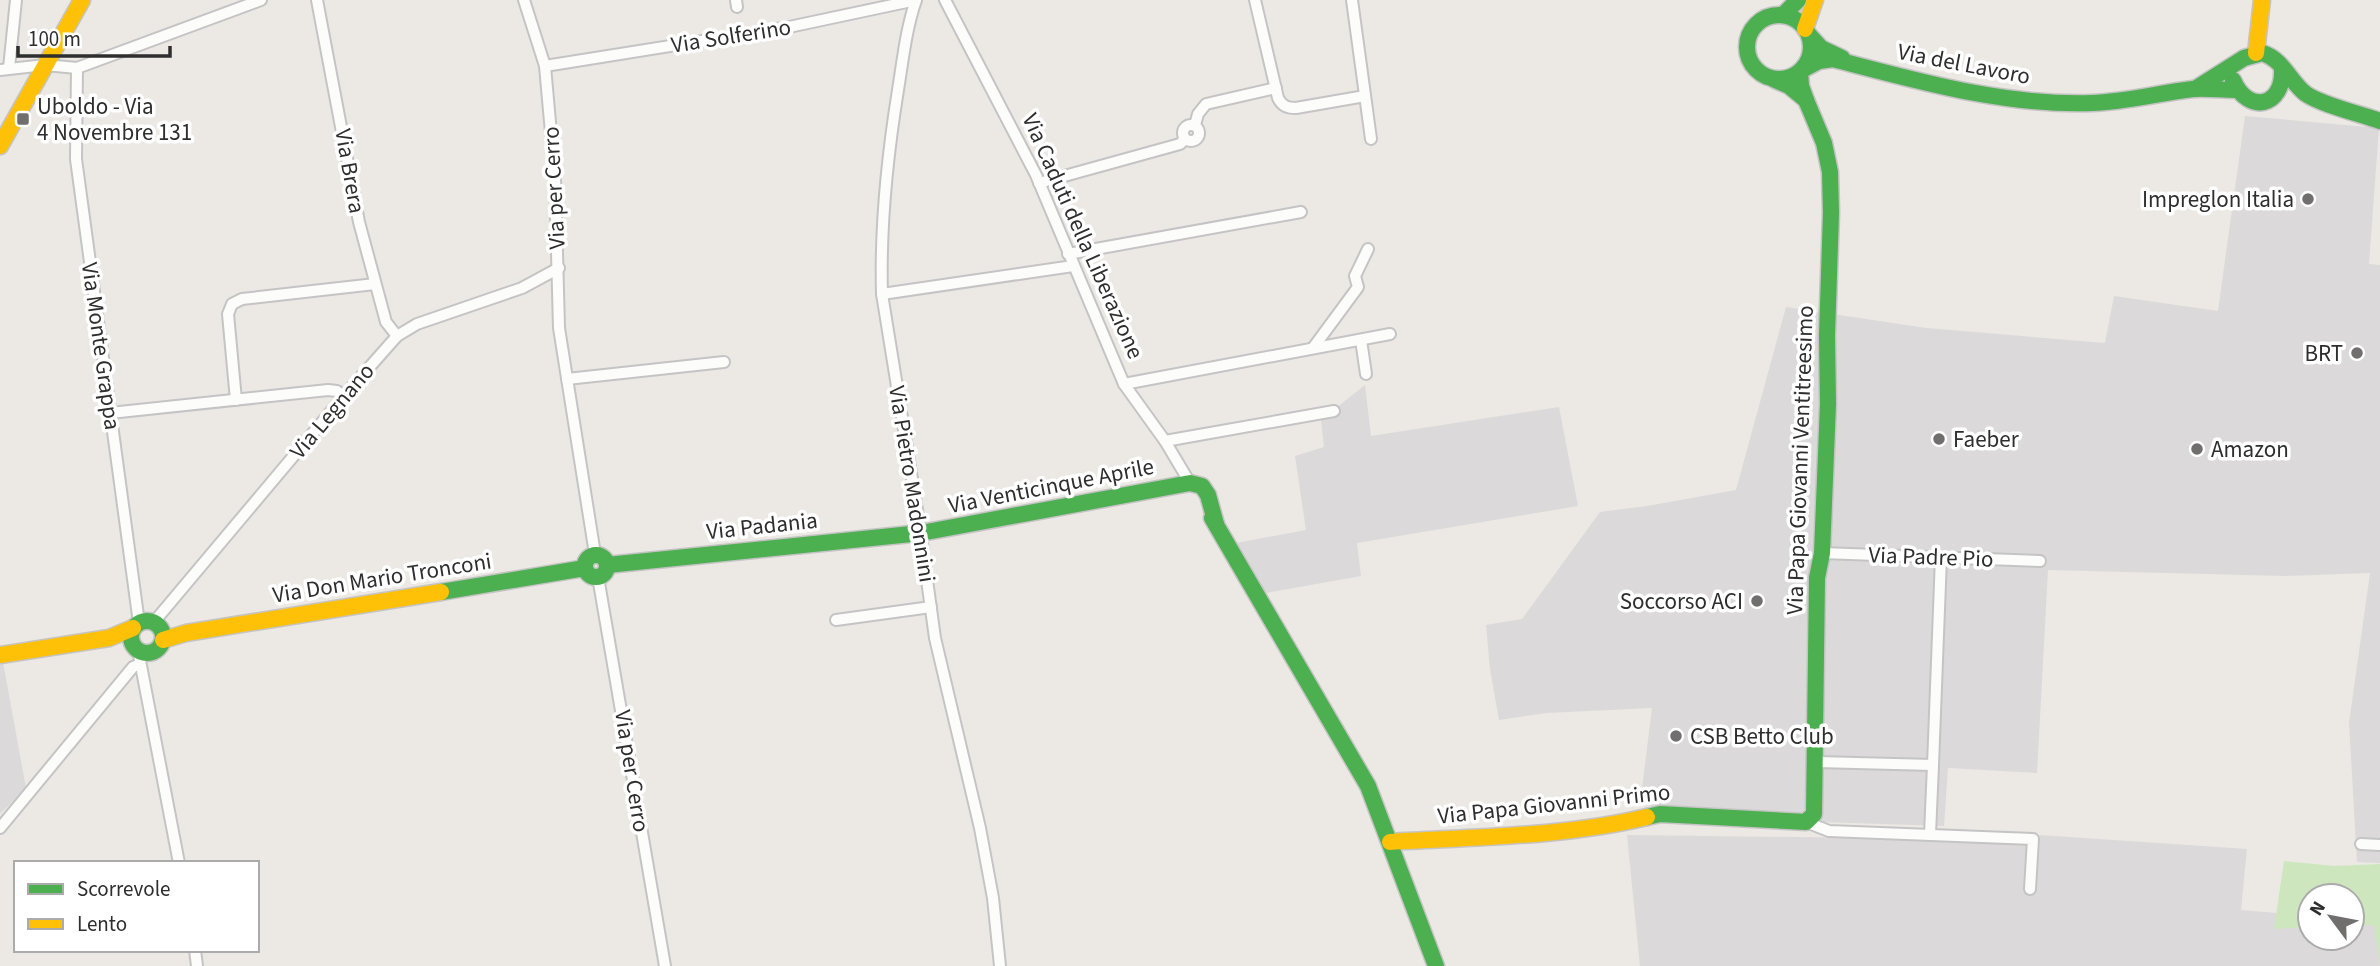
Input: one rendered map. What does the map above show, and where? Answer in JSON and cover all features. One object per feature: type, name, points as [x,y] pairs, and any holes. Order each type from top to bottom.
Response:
[{"type":"street","points":[[16,0],[5,69],[45,65],[77,68],[261,0]]},
{"type":"street","points":[[0,146],[82,0]]},
{"type":"street","name":"Via Brera","points":[[317,0],[359,222],[386,322],[397,337]]},
{"type":"street","name":"Via per Cerro","points":[[524,0],[545,66],[555,178],[559,328],[596,566],[666,966]]},
{"type":"street","name":"Via Solferino","points":[[545,66],[789,27],[916,0]]},
{"type":"street","name":"Via Pietro Madonnini","points":[[916,0],[909,22],[891,133],[884,194],[882,294],[938,649],[987,863],[1000,966]]},
{"type":"street","name":"Via Caduti della Liberazione","points":[[945,0],[1039,183],[1124,384],[1165,441],[1190,483],[1202,486],[1208,495],[1216,524],[1368,786],[1436,966]]},
{"type":"street","points":[[1255,0],[1280,102],[1288,108],[1365,96]]},
{"type":"street","points":[[1352,0],[1371,139]]},
{"type":"street","points":[[1783,15],[1798,0]]},
{"type":"street","points":[[1775,80],[1790,78],[1801,71],[1810,57],[1807,32],[1815,0]]},
{"type":"street","points":[[2256,53],[2262,0]]},
{"type":"street","points":[[1805,100],[1789,86],[1763,76],[1753,67],[1747,56],[1747,43],[1750,32],[1759,21],[1768,17],[1783,15],[1793,18],[1807,32]]},
{"type":"street","name":"Via del Lavoro","points":[[1807,32],[1821,48],[1851,62],[1949,89],[2001,98],[2091,103],[2136,100],[2195,89],[2236,90],[2242,97],[2255,103],[2264,102],[2278,93],[2303,93]]},
{"type":"street","name":"Via del Lavoro","points":[[2195,89],[2245,56],[2265,54],[2273,58],[2303,93],[2380,121]]},
{"type":"street","name":"Via del Lavoro","points":[[1801,71],[1825,60],[1851,62]]},
{"type":"street","points":[[2236,90],[2233,72],[2237,63]]},
{"type":"street","name":"Via Monte Grappa","points":[[77,68],[76,159],[110,413],[179,861]]},
{"type":"street","points":[[2278,93],[2282,85],[2282,69]]},
{"type":"street","name":"Via Papa Giovanni Ventitreesimo","points":[[1801,71],[1805,100],[1824,143],[1830,186],[1828,404],[1822,553],[1817,579],[1816,808],[1806,822]]},
{"type":"street","points":[[1039,183],[1180,144],[1185,139],[1184,130],[1188,125],[1195,125],[1198,114],[1206,104],[1276,88]]},
{"type":"street","points":[[1068,254],[1301,212]]},
{"type":"street","points":[[1313,348],[1358,287],[1355,276],[1368,249]]},
{"type":"street","points":[[882,294],[1073,266]]},
{"type":"street","name":"Via Legnano","points":[[0,828],[133,667],[145,637],[344,396],[397,337],[417,324],[522,288],[559,268]]},
{"type":"street","points":[[236,400],[228,314],[229,308],[237,300],[375,284]]},
{"type":"street","points":[[1124,384],[1390,334]]},
{"type":"street","points":[[1361,340],[1366,374]]},
{"type":"street","points":[[568,379],[724,362]]},
{"type":"street","points":[[110,413],[328,390],[337,391],[344,396]]},
{"type":"street","points":[[1165,441],[1334,411]]},
{"type":"street","name":"Via Venticinque Aprile","points":[[921,533],[1190,483]]},
{"type":"street","name":"Via Padania","points":[[596,566],[921,533]]},
{"type":"street","name":"Via Padre Pio","points":[[1822,553],[2040,561]]},
{"type":"street","points":[[1930,834],[1941,557]]},
{"type":"street","name":"Via Don Mario Tronconi","points":[[0,655],[109,638],[186,633],[596,566]]},
{"type":"street","points":[[836,620],[931,607]]},
{"type":"street","points":[[1817,762],[1933,765]]},
{"type":"street","name":"Via Papa Giovanni Primo","points":[[1390,842],[1501,836],[1614,825],[1660,814],[1806,822]]},
{"type":"street","points":[[1806,822],[1829,831],[2033,839],[2030,889]]},
{"type":"street","points":[[2361,844],[2380,845]]},
{"type":"shaded area","points":[[2245,116],[2379,128],[2369,264],[2380,265],[2380,863],[2357,862],[2349,723],[2370,573],[2286,576],[2048,570],[2037,773],[1948,768],[1944,826],[1819,822],[1802,818],[1640,805],[1652,708],[1546,713],[1499,720],[1486,625],[1522,619],[1600,512],[1736,490],[1786,307],[1926,328],[2105,343],[2114,296],[2218,311]]},
{"type":"shaded area","points":[[1365,385],[1371,436],[1559,407],[1578,506],[1357,543],[1361,576],[1266,593],[1236,543],[1306,530],[1295,456],[1324,447],[1321,420]]},
{"type":"shaded area","points":[[3,662],[26,788],[0,814],[0,663]]},
{"type":"shaded area","points":[[1952,829],[2247,849],[2241,910],[2296,915],[2296,952],[2366,952],[2366,921],[2377,922],[2380,966],[1640,966],[1627,835],[1951,839]]},
{"type":"green space","points":[[2284,861],[2334,866],[2380,864],[2380,966],[2374,925],[2366,925],[2366,882],[2296,882],[2296,928],[2274,929]]},
{"type":"traffic: fast","points":[[1783,15],[1798,0]]},
{"type":"traffic: fast","points":[[1773,15],[1785,15],[1802,24],[1809,35],[1811,47],[1809,59],[1802,70],[1785,79],[1773,79],[1761,74],[1752,65],[1747,53],[1747,41],[1752,29],[1761,20],[1773,15]]},
{"type":"traffic: fast","points":[[1809,35],[1821,48],[1842,58]]},
{"type":"traffic: fast","points":[[2195,89],[2244,58],[2262,53],[2281,65],[2306,94],[2331,106],[2380,121]]},
{"type":"traffic: fast","points":[[1802,70],[1819,61],[1833,59],[1961,90],[2059,103],[2105,102],[2193,89],[2236,90]]},
{"type":"traffic: fast","points":[[2233,80],[2247,98],[2264,102],[2277,92],[2282,69]]},
{"type":"traffic: fast","points":[[1775,80],[1789,86],[1806,100],[1800,72]]},
{"type":"traffic: fast","points":[[1647,817],[1660,814],[1806,822],[1814,814],[1817,578],[1822,553],[1828,404],[1831,213],[1830,172],[1824,143],[1806,100]]},
{"type":"traffic: fast","points":[[607,565],[921,533],[1190,483],[1202,486],[1208,495],[1216,524]]},
{"type":"traffic: fast","points":[[1212,518],[1368,786],[1436,966]]},
{"type":"traffic: fast","points":[[592,555],[600,555],[607,562],[607,566],[607,570],[600,577],[592,577],[585,570],[585,562],[592,555]]},
{"type":"traffic: fast","points":[[441,592],[585,568]]},
{"type":"traffic: fast","points":[[147,621],[158,626],[163,637],[158,648],[147,653],[136,648],[131,637],[136,626],[147,621]]},
{"type":"traffic: slow","points":[[0,146],[82,0]]},
{"type":"traffic: slow","points":[[1805,29],[1815,0]]},
{"type":"traffic: slow","points":[[2256,53],[2262,0]]},
{"type":"traffic: slow","points":[[163,640],[186,633],[441,592]]},
{"type":"traffic: slow","points":[[0,655],[109,638],[133,628]]},
{"type":"traffic: slow","points":[[1390,842],[1584,829],[1647,817]]},
{"type":"place","name":"Uboldo - Via 4 Novembre 131","points":[[23,119]]},
{"type":"place","name":"Impreglon Italia","points":[[2308,199]]},
{"type":"place","name":"BRT","points":[[2357,353]]},
{"type":"place","name":"Faeber","points":[[1939,439]]},
{"type":"place","name":"Amazon","points":[[2197,449]]},
{"type":"place","name":"Soccorso ACI","points":[[1757,601]]},
{"type":"place","name":"CSB Betto Club","points":[[1676,736]]}]
